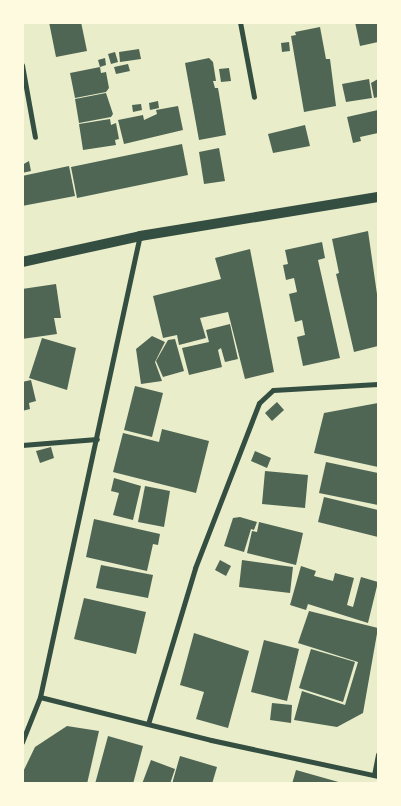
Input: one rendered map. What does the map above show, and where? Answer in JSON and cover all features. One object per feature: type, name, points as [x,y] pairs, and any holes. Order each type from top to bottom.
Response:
[{"type":"main road","points":[[22,262],[140,236],[378,197]]},
{"type":"street","points":[[240,22],[254,97]]},
{"type":"street","points":[[22,65],[35,137]]},
{"type":"street","points":[[22,742],[40,697],[140,236]]},
{"type":"street","points":[[148,724],[195,568],[259,403],[273,390],[378,384]]},
{"type":"street","points":[[22,445],[97,439]]},
{"type":"street","points":[[40,697],[148,724],[376,776],[378,754]]},
{"type":"building","points":[[49,22],[81,22],[87,51],[56,57]]},
{"type":"building","points":[[355,22],[378,22],[378,42],[360,46]]},
{"type":"building","points":[[320,27],[326,59],[330,59],[336,106],[304,112],[291,36],[296,35],[295,32]]},
{"type":"building","points":[[289,42],[290,51],[282,52],[281,43]]},
{"type":"building","points":[[139,49],[141,59],[120,62],[119,52]]},
{"type":"building","points":[[115,52],[118,62],[111,64],[108,54]]},
{"type":"building","points":[[105,58],[106,65],[100,67],[98,60]]},
{"type":"building","points":[[209,58],[213,62],[216,81],[213,81],[215,88],[218,88],[226,135],[199,140],[185,63]]},
{"type":"building","points":[[128,64],[130,71],[116,74],[114,67]]},
{"type":"building","points":[[100,67],[101,73],[106,72],[109,88],[106,92],[75,98],[70,73]]},
{"type":"building","points":[[229,68],[231,81],[221,82],[219,69]]},
{"type":"building","points":[[369,79],[372,98],[346,102],[342,84]]},
{"type":"building","points":[[378,79],[378,97],[374,98],[371,83]]},
{"type":"building","points":[[106,93],[113,114],[111,117],[79,123],[75,99]]},
{"type":"building","points":[[158,101],[159,108],[150,110],[149,103]]},
{"type":"building","points":[[141,104],[142,110],[133,112],[132,105]]},
{"type":"building","points":[[178,106],[183,130],[124,144],[118,120],[143,115],[144,120],[157,114],[156,110]]},
{"type":"building","points":[[378,110],[378,133],[360,137],[361,141],[353,143],[347,117]]},
{"type":"building","points":[[110,119],[111,125],[116,123],[119,139],[115,140],[116,145],[83,150],[79,124]]},
{"type":"building","points":[[305,125],[310,146],[273,153],[268,134]]},
{"type":"building","points":[[182,144],[188,175],[77,198],[71,167]]},
{"type":"building","points":[[219,148],[225,181],[204,184],[199,152]]},
{"type":"building","points":[[29,161],[31,171],[22,173],[22,165]]},
{"type":"building","points":[[69,166],[75,196],[22,206],[22,176]]},
{"type":"building","points":[[368,231],[378,301],[378,346],[354,352],[336,274],[339,273],[332,239]]},
{"type":"building","points":[[322,242],[325,258],[318,260],[340,358],[303,366],[297,337],[305,335],[302,320],[295,322],[289,294],[297,292],[294,278],[286,280],[283,265],[288,264],[285,250]]},
{"type":"building","points":[[250,249],[274,372],[245,379],[228,312],[200,318],[206,338],[179,345],[177,335],[163,338],[153,296],[221,279],[215,258]]},
{"type":"building","points":[[56,284],[61,318],[54,318],[57,334],[22,339],[22,289]]},
{"type":"building","points":[[230,324],[238,359],[225,362],[221,348],[218,350],[222,367],[189,375],[182,348],[209,342],[206,330]]},
{"type":"building","points":[[152,336],[165,342],[155,362],[162,381],[141,384],[136,349]]},
{"type":"building","points":[[42,338],[76,348],[67,390],[29,378]]},
{"type":"building","points":[[175,339],[184,371],[163,377],[156,361],[168,340]]},
{"type":"building","points":[[31,380],[36,401],[29,403],[30,409],[22,411],[22,382]]},
{"type":"building","points":[[135,386],[163,393],[152,437],[124,430]]},
{"type":"building","points":[[277,402],[284,410],[272,421],[265,413]]},
{"type":"building","points":[[378,403],[378,467],[314,453],[324,413]]},
{"type":"building","points":[[162,429],[209,441],[196,493],[113,472],[123,433],[159,442]]},
{"type":"building","points":[[51,447],[54,458],[40,463],[36,451]]},
{"type":"building","points":[[255,451],[271,458],[267,468],[251,461]]},
{"type":"building","points":[[326,462],[378,473],[378,505],[319,493]]},
{"type":"building","points":[[265,471],[308,475],[305,508],[262,504]]},
{"type":"building","points":[[114,478],[141,486],[133,520],[113,515],[119,493],[111,491]]},
{"type":"building","points":[[145,486],[170,491],[164,527],[138,522]]},
{"type":"building","points":[[324,497],[378,510],[378,537],[318,522]]},
{"type":"building","points":[[240,517],[257,522],[254,530],[251,529],[244,552],[224,546],[233,518]]},
{"type":"building","points":[[94,519],[160,534],[158,545],[153,544],[147,571],[86,557]]},
{"type":"building","points":[[259,522],[303,533],[296,565],[247,553],[252,531],[257,532]]},
{"type":"building","points":[[220,560],[231,566],[226,576],[215,570]]},
{"type":"building","points":[[242,560],[293,567],[290,593],[239,587]]},
{"type":"building","points":[[101,565],[153,575],[148,598],[96,588]]},
{"type":"building","points":[[301,566],[316,571],[314,576],[333,581],[335,573],[354,578],[347,605],[353,607],[361,577],[378,582],[368,623],[308,604],[306,610],[290,605]]},
{"type":"building","points":[[84,598],[146,612],[136,654],[74,639]]},
{"type":"building","points":[[309,611],[378,628],[363,713],[337,727],[294,720],[302,691],[345,705],[358,662],[298,643]]},
{"type":"building","points":[[194,633],[249,651],[228,728],[196,719],[204,692],[180,685]]},
{"type":"building","points":[[264,640],[299,649],[287,701],[251,692]]},
{"type":"building","points":[[311,649],[355,662],[343,702],[299,688]]},
{"type":"building","points":[[272,703],[292,705],[291,723],[270,720]]},
{"type":"building","points":[[67,726],[99,731],[87,784],[22,784],[22,774],[35,747]]},
{"type":"building","points":[[108,736],[143,746],[133,784],[95,784]]},
{"type":"building","points":[[180,756],[217,767],[212,784],[172,784]]},
{"type":"building","points":[[151,760],[175,769],[170,784],[142,784]]},
{"type":"building","points":[[296,770],[342,783],[292,784]]}]
